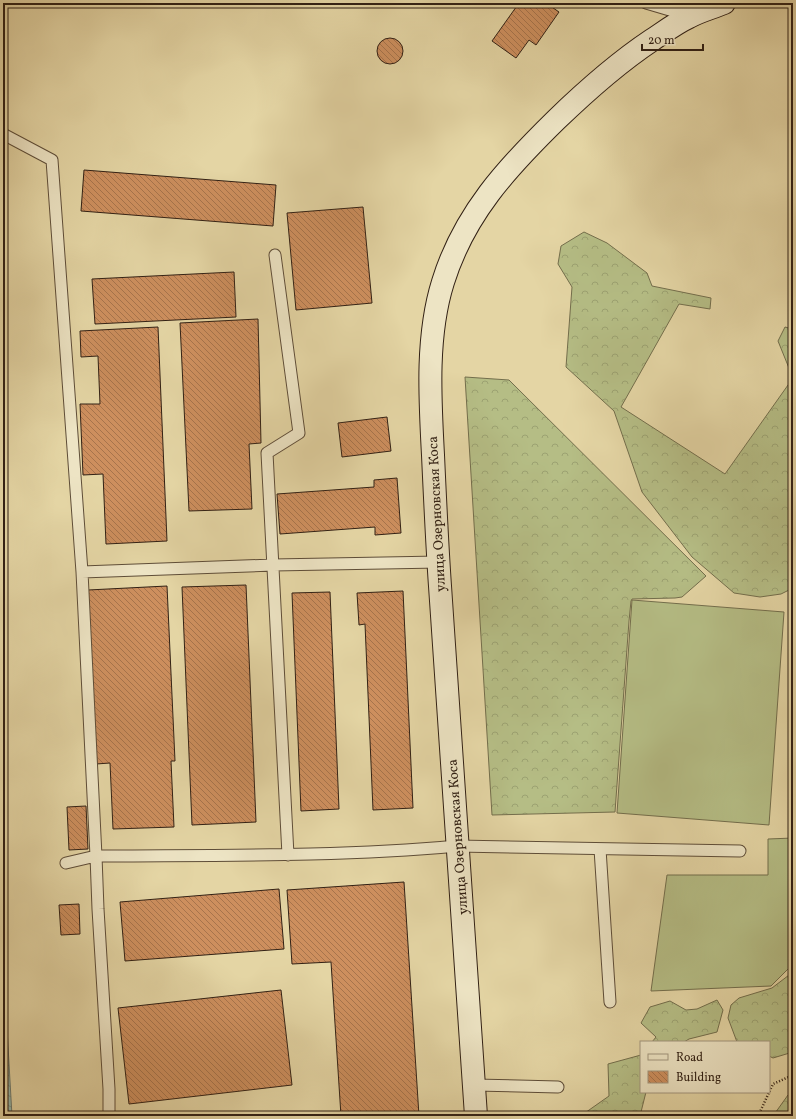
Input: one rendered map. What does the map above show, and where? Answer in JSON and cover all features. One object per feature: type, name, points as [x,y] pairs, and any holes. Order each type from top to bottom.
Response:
[{"type":"main road","name":"улица Озерновская Коса","points":[[476,1116],[457,846],[431,411],[431,366],[436,308],[444,278],[453,254],[467,225],[476,210],[511,166],[587,91],[624,59],[691,16],[724,3]]},
{"type":"lane","points":[[646,3],[691,16]]},
{"type":"lane","points":[[3,134],[52,160],[82,572],[98,909],[109,1089],[109,1116]]},
{"type":"lane","points":[[275,255],[299,433],[267,454],[288,855]]},
{"type":"lane","points":[[82,572],[273,565],[439,562]]},
{"type":"lane","points":[[66,863],[96,856],[288,855],[457,846],[740,851]]},
{"type":"lane","points":[[600,849],[610,1002]]},
{"type":"lane","points":[[474,1086],[558,1087]]},
{"type":"path","points":[[770,1090],[773,1084],[793,1075]]},
{"type":"path","points":[[758,1116],[769,1093]]},
{"type":"green space","points":[[584,232],[607,243],[647,273],[652,286],[711,298],[710,309],[679,304],[621,407],[725,474],[793,378],[793,588],[781,594],[760,597],[734,593],[692,557],[642,492],[614,411],[566,367],[572,287],[558,264],[561,246]]},
{"type":"green space","points":[[785,327],[793,329],[793,378],[778,341]]},
{"type":"green space","points":[[465,377],[509,380],[706,576],[682,597],[632,599],[631,601],[615,812],[492,815]]},
{"type":"green space","points":[[632,600],[784,612],[769,825],[617,813]]},
{"type":"green space","points":[[793,838],[793,964],[771,986],[651,991],[667,875],[768,875],[768,839]]},
{"type":"green space","points":[[793,972],[793,1052],[773,1058],[770,1056],[770,1041],[737,1041],[728,1018],[731,1005],[739,998],[772,988]]},
{"type":"green space","points":[[717,1000],[723,1010],[717,1032],[686,1041],[653,1041],[656,1037],[641,1023],[650,1007],[670,1001],[686,1010],[697,1009]]},
{"type":"green space","points":[[640,1055],[640,1093],[646,1093],[640,1116],[582,1116],[609,1096],[608,1064]]},
{"type":"green space","points":[[788,1095],[793,1097],[793,1116],[773,1116]]},
{"type":"water","points":[[3,958],[12,1116],[3,1116]]},
{"type":"building","points":[[519,3],[546,3],[559,12],[536,45],[529,40],[516,58],[492,41]]},
{"type":"building","points":[[390,38],[399,42],[403,51],[399,60],[390,64],[381,60],[377,51],[381,42]]},
{"type":"building","points":[[84,170],[276,185],[273,226],[81,211]]},
{"type":"building","points":[[363,207],[372,303],[296,310],[287,213]]},
{"type":"building","points":[[234,272],[236,317],[95,324],[92,279]]},
{"type":"building","points":[[258,319],[261,443],[249,444],[252,509],[189,511],[180,323]]},
{"type":"building","points":[[158,327],[167,541],[106,544],[103,474],[83,475],[80,404],[100,404],[98,356],[81,357],[80,331]]},
{"type":"building","points":[[387,417],[391,451],[342,457],[338,423]]},
{"type":"building","points":[[397,478],[401,533],[375,535],[375,527],[280,534],[277,494],[374,487],[374,480]]},
{"type":"building","points":[[246,585],[256,822],[192,825],[182,587]]},
{"type":"building","points":[[167,586],[175,761],[171,761],[174,827],[113,829],[110,763],[96,764],[88,590]]},
{"type":"building","points":[[403,591],[413,808],[373,810],[365,624],[359,625],[357,593]]},
{"type":"building","points":[[330,592],[339,809],[301,811],[292,593]]},
{"type":"building","points":[[86,806],[88,849],[69,850],[67,807]]},
{"type":"building","points":[[404,882],[419,1116],[341,1116],[331,962],[292,964],[287,890]]},
{"type":"building","points":[[279,889],[284,949],[125,961],[120,902]]},
{"type":"building","points":[[79,904],[80,934],[61,935],[59,905]]},
{"type":"building","points":[[281,990],[292,1085],[129,1104],[118,1008]]}]
